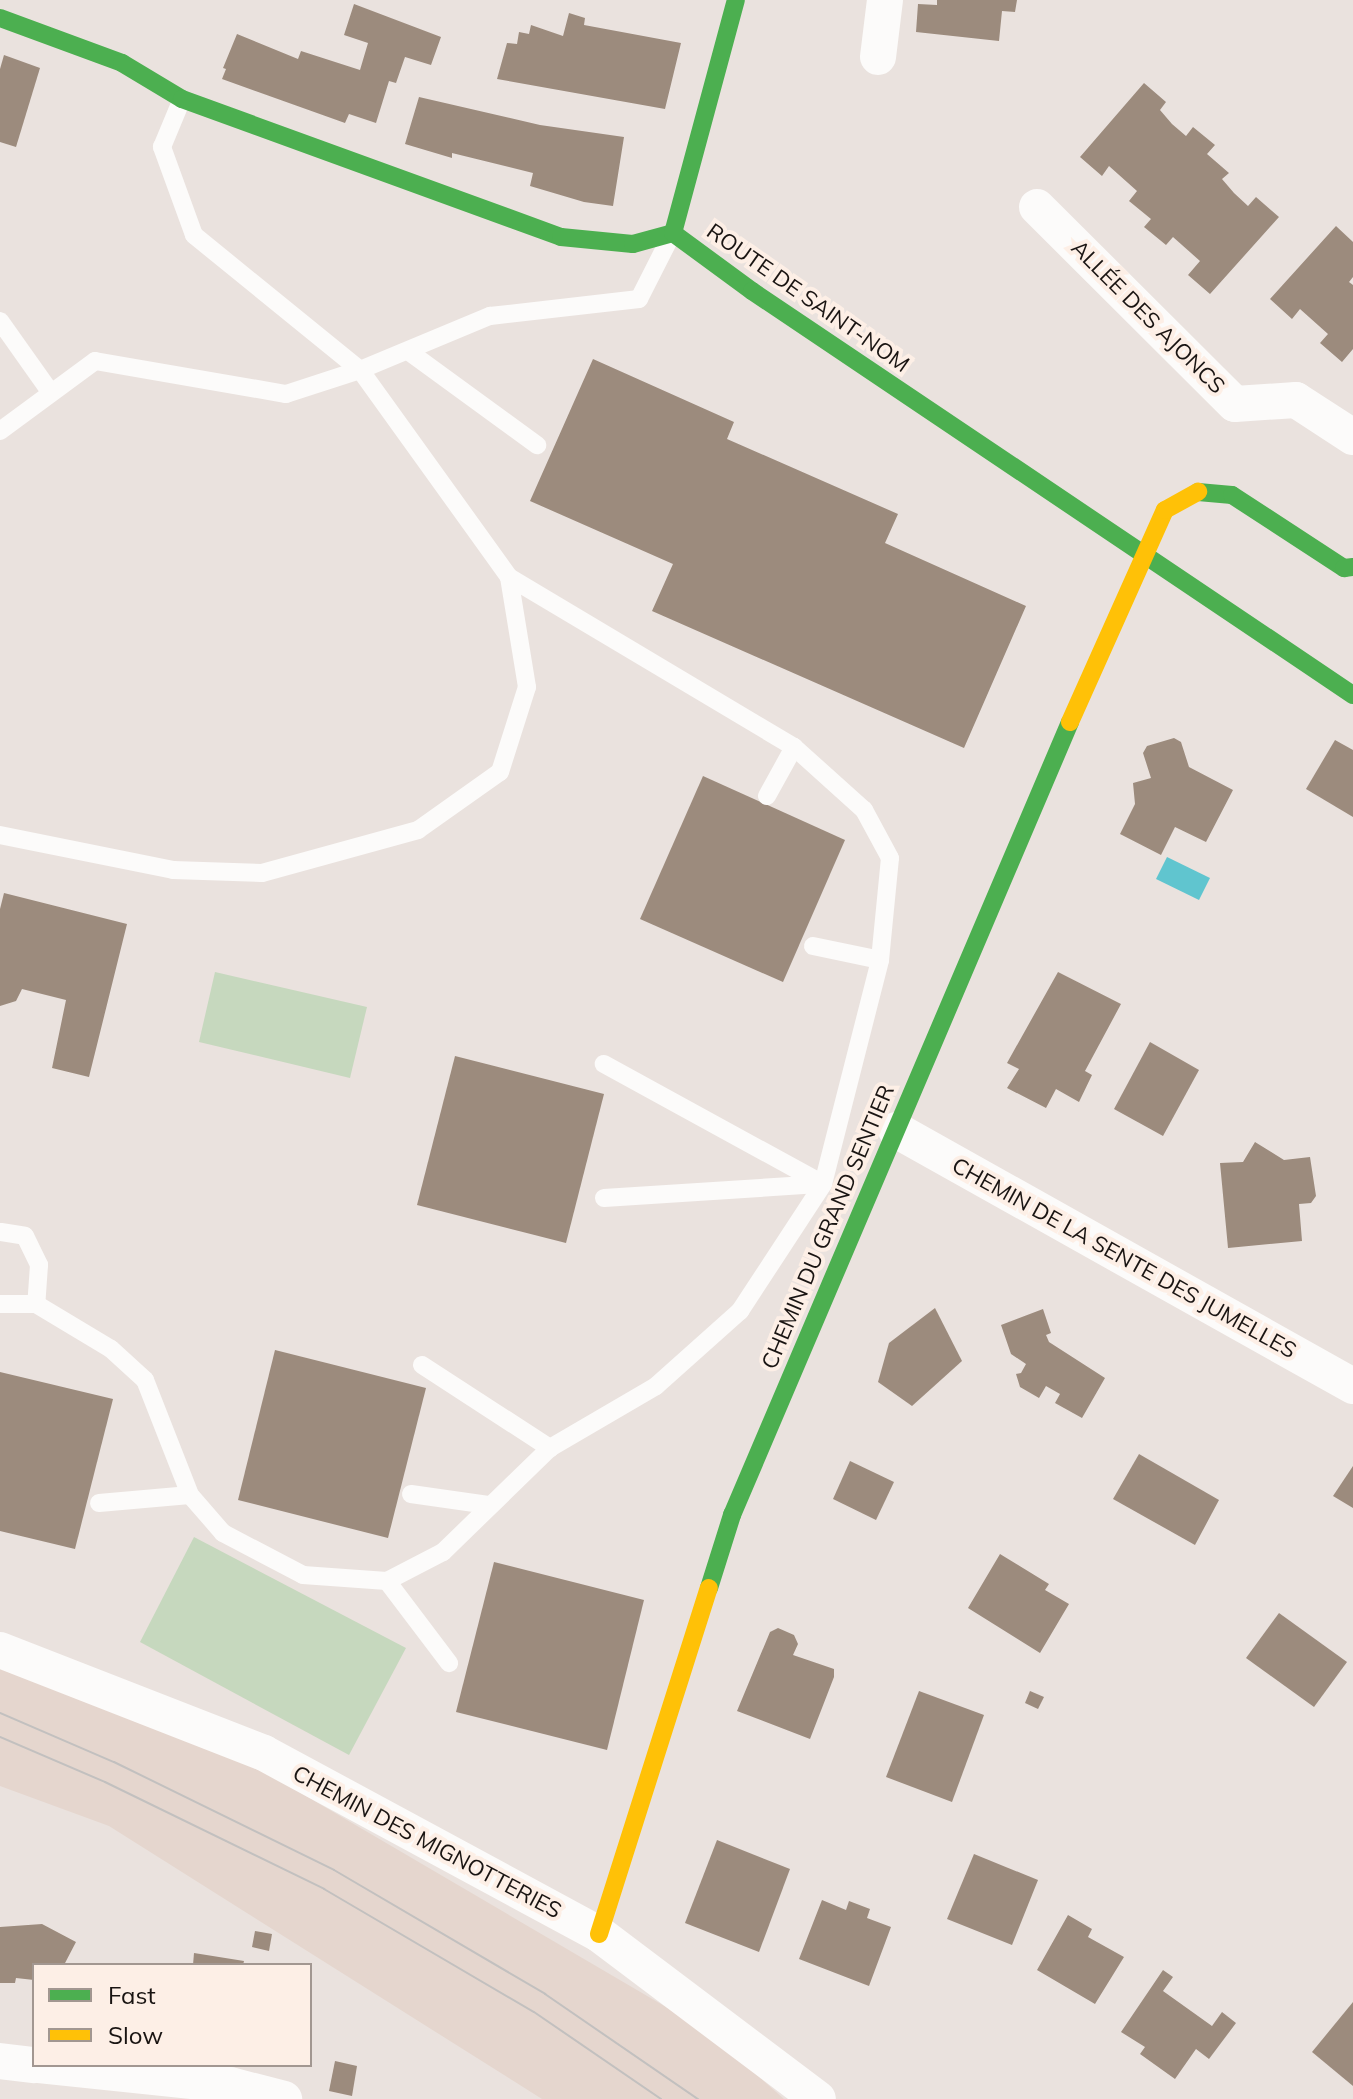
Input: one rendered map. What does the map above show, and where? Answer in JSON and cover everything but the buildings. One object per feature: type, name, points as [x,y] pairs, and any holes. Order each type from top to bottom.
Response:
[{"type":"street","points":[[673,233],[736,0]]},
{"type":"street","points":[[878,57],[885,0]]},
{"type":"street","name":"ROUTE DE SAINT-NOM","points":[[0,18],[122,63],[182,99],[561,237],[633,244],[673,233],[791,318],[1353,695]]},
{"type":"street","name":"ALLÉE DES AJONCS","points":[[1037,207],[1235,404],[1296,400],[1353,437]]},
{"type":"street","points":[[1145,554],[1165,510],[1200,491],[1232,495],[1344,568],[1353,567]]},
{"type":"street","name":"CHEMIN DU GRAND SENTIER","points":[[599,1934],[732,1515],[1145,554]]},
{"type":"street","name":"CHEMIN DE LA SENTE DES JUMELLES","points":[[896,1130],[1353,1386]]},
{"type":"street","name":"CHEMIN DES MIGNOTTERIES","points":[[0,1650],[264,1753],[599,1934],[818,2099]]},
{"type":"street","points":[[0,2061],[32,2065]]},
{"type":"street","points":[[55,2067],[230,2085],[284,2099]]},
{"type":"lane","points":[[0,1304],[36,1304],[111,1349],[145,1380],[190,1495],[223,1533],[303,1575],[387,1581],[443,1552],[550,1448],[656,1386],[740,1311],[823,1184],[880,960],[890,858],[864,810],[794,747],[509,577],[360,370],[194,235],[162,147],[182,99]]},
{"type":"lane","points":[[0,431],[95,361],[286,394],[360,370],[490,316],[639,299],[673,233]]},
{"type":"lane","points":[[0,321],[8,343],[51,393]]},
{"type":"lane","points":[[408,351],[537,445]]},
{"type":"lane","points":[[0,835],[173,870],[262,873],[418,830],[500,772],[527,687],[509,577]]},
{"type":"lane","points":[[767,796],[794,747]]},
{"type":"lane","points":[[813,946],[880,960]]},
{"type":"lane","points":[[604,1064],[823,1184]]},
{"type":"lane","points":[[604,1198],[823,1184]]},
{"type":"lane","points":[[1,1232],[25,1236],[39,1265],[36,1304]]},
{"type":"lane","points":[[422,1365],[550,1448]]},
{"type":"lane","points":[[411,1494],[488,1505]]},
{"type":"lane","points":[[99,1503],[190,1495]]},
{"type":"lane","points":[[387,1581],[449,1663]]},
{"type":"shaded area","points":[[0,1666],[265,1772],[707,2031],[784,2099],[542,2099],[109,1826],[0,1786]]},
{"type":"green space","points":[[215,972],[367,1007],[350,1078],[199,1042]]},
{"type":"green space","points":[[194,1537],[406,1648],[349,1755],[140,1642]]},
{"type":"water","points":[[1167,857],[1210,878],[1199,900],[1156,879]]},
{"type":"tram line","points":[[0,1713],[114,1762],[334,1870],[545,1994],[698,2099]]},
{"type":"tram line","points":[[0,1737],[105,1782],[324,1889],[534,2012],[661,2099]]},
{"type":"traffic: fast","points":[[673,233],[736,0]]},
{"type":"traffic: fast","points":[[0,18],[122,63],[182,99],[561,237],[633,244],[673,233]]},
{"type":"traffic: fast","points":[[673,233],[752,291],[1353,695]]},
{"type":"traffic: fast","points":[[1198,492],[1232,495],[1344,568],[1353,567]]},
{"type":"traffic: fast","points":[[709,1588],[732,1515],[1070,722]]},
{"type":"traffic: slow","points":[[1070,722],[1165,510],[1198,492]]},
{"type":"traffic: slow","points":[[599,1934],[709,1588]]}]
